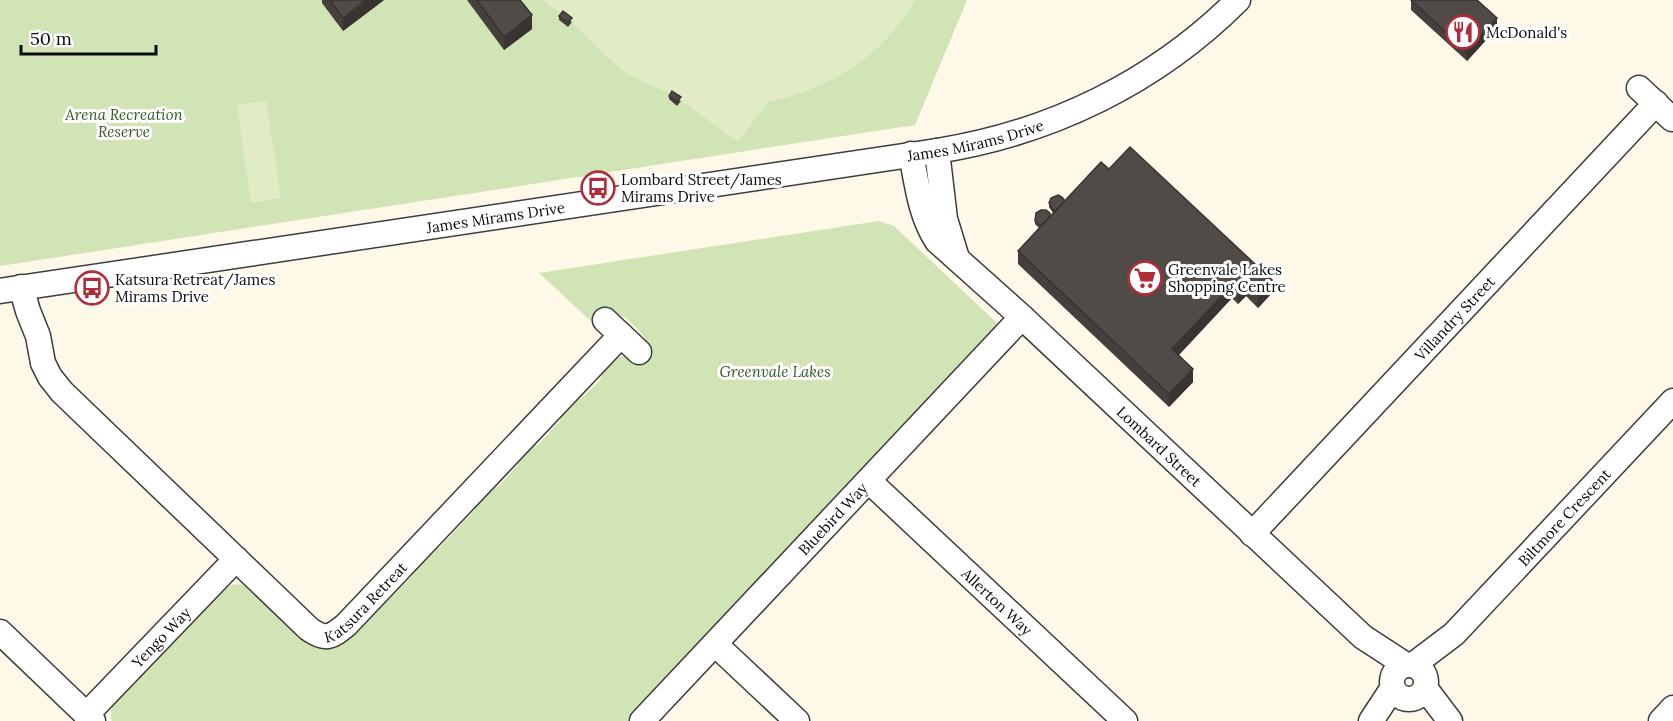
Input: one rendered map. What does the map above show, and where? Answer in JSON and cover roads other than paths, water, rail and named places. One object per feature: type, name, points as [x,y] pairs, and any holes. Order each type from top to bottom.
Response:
[{"type":"street","name":"James Mirams Drive","points":[[20,288],[979,143],[1070,114],[1112,94],[1168,60],[1205,32],[1238,0]]},
{"type":"street","name":"Villandry Street","points":[[1252,534],[1656,103]]},
{"type":"street","name":"Lombard Street","points":[[937,151],[945,219],[956,255]]},
{"type":"street","name":"Lombard Street","points":[[911,154],[928,227],[937,240],[956,255],[1363,637],[1448,721]]},
{"type":"street","name":"Katsura Retreat","points":[[20,288],[38,336],[43,363],[50,377],[62,392],[309,629],[320,636],[328,637],[346,625],[622,336]]},
{"type":"street","name":"Bluebird Way","points":[[642,721],[1022,317]]},
{"type":"street","name":"Biltmore Crescent","points":[[1373,721],[1673,400]]},
{"type":"street","name":"Allerton Way","points":[[869,480],[1125,721]]},
{"type":"street","name":"Yengo Way","points":[[89,718],[236,559]]},
{"type":"street","points":[[0,632],[89,718]]},
{"type":"street","points":[[715,644],[797,721]]},
{"type":"street","points":[[1661,721],[1673,708]]},
{"type":"place","name":"McDonald's","points":[[1463,32]]},
{"type":"place","name":"Lombard Street/James Mirams Drive","points":[[598,188]]},
{"type":"place","name":"Greenvale Lakes Shopping Centre","points":[[1145,278]]},
{"type":"place","name":"Katsura Retreat/James Mirams Drive","points":[[92,288]]},
{"type":"park label","name":"Arena Recreation Reserve","points":[[124,122]]},
{"type":"park label","name":"Greenvale Lakes","points":[[775,371]]}]
